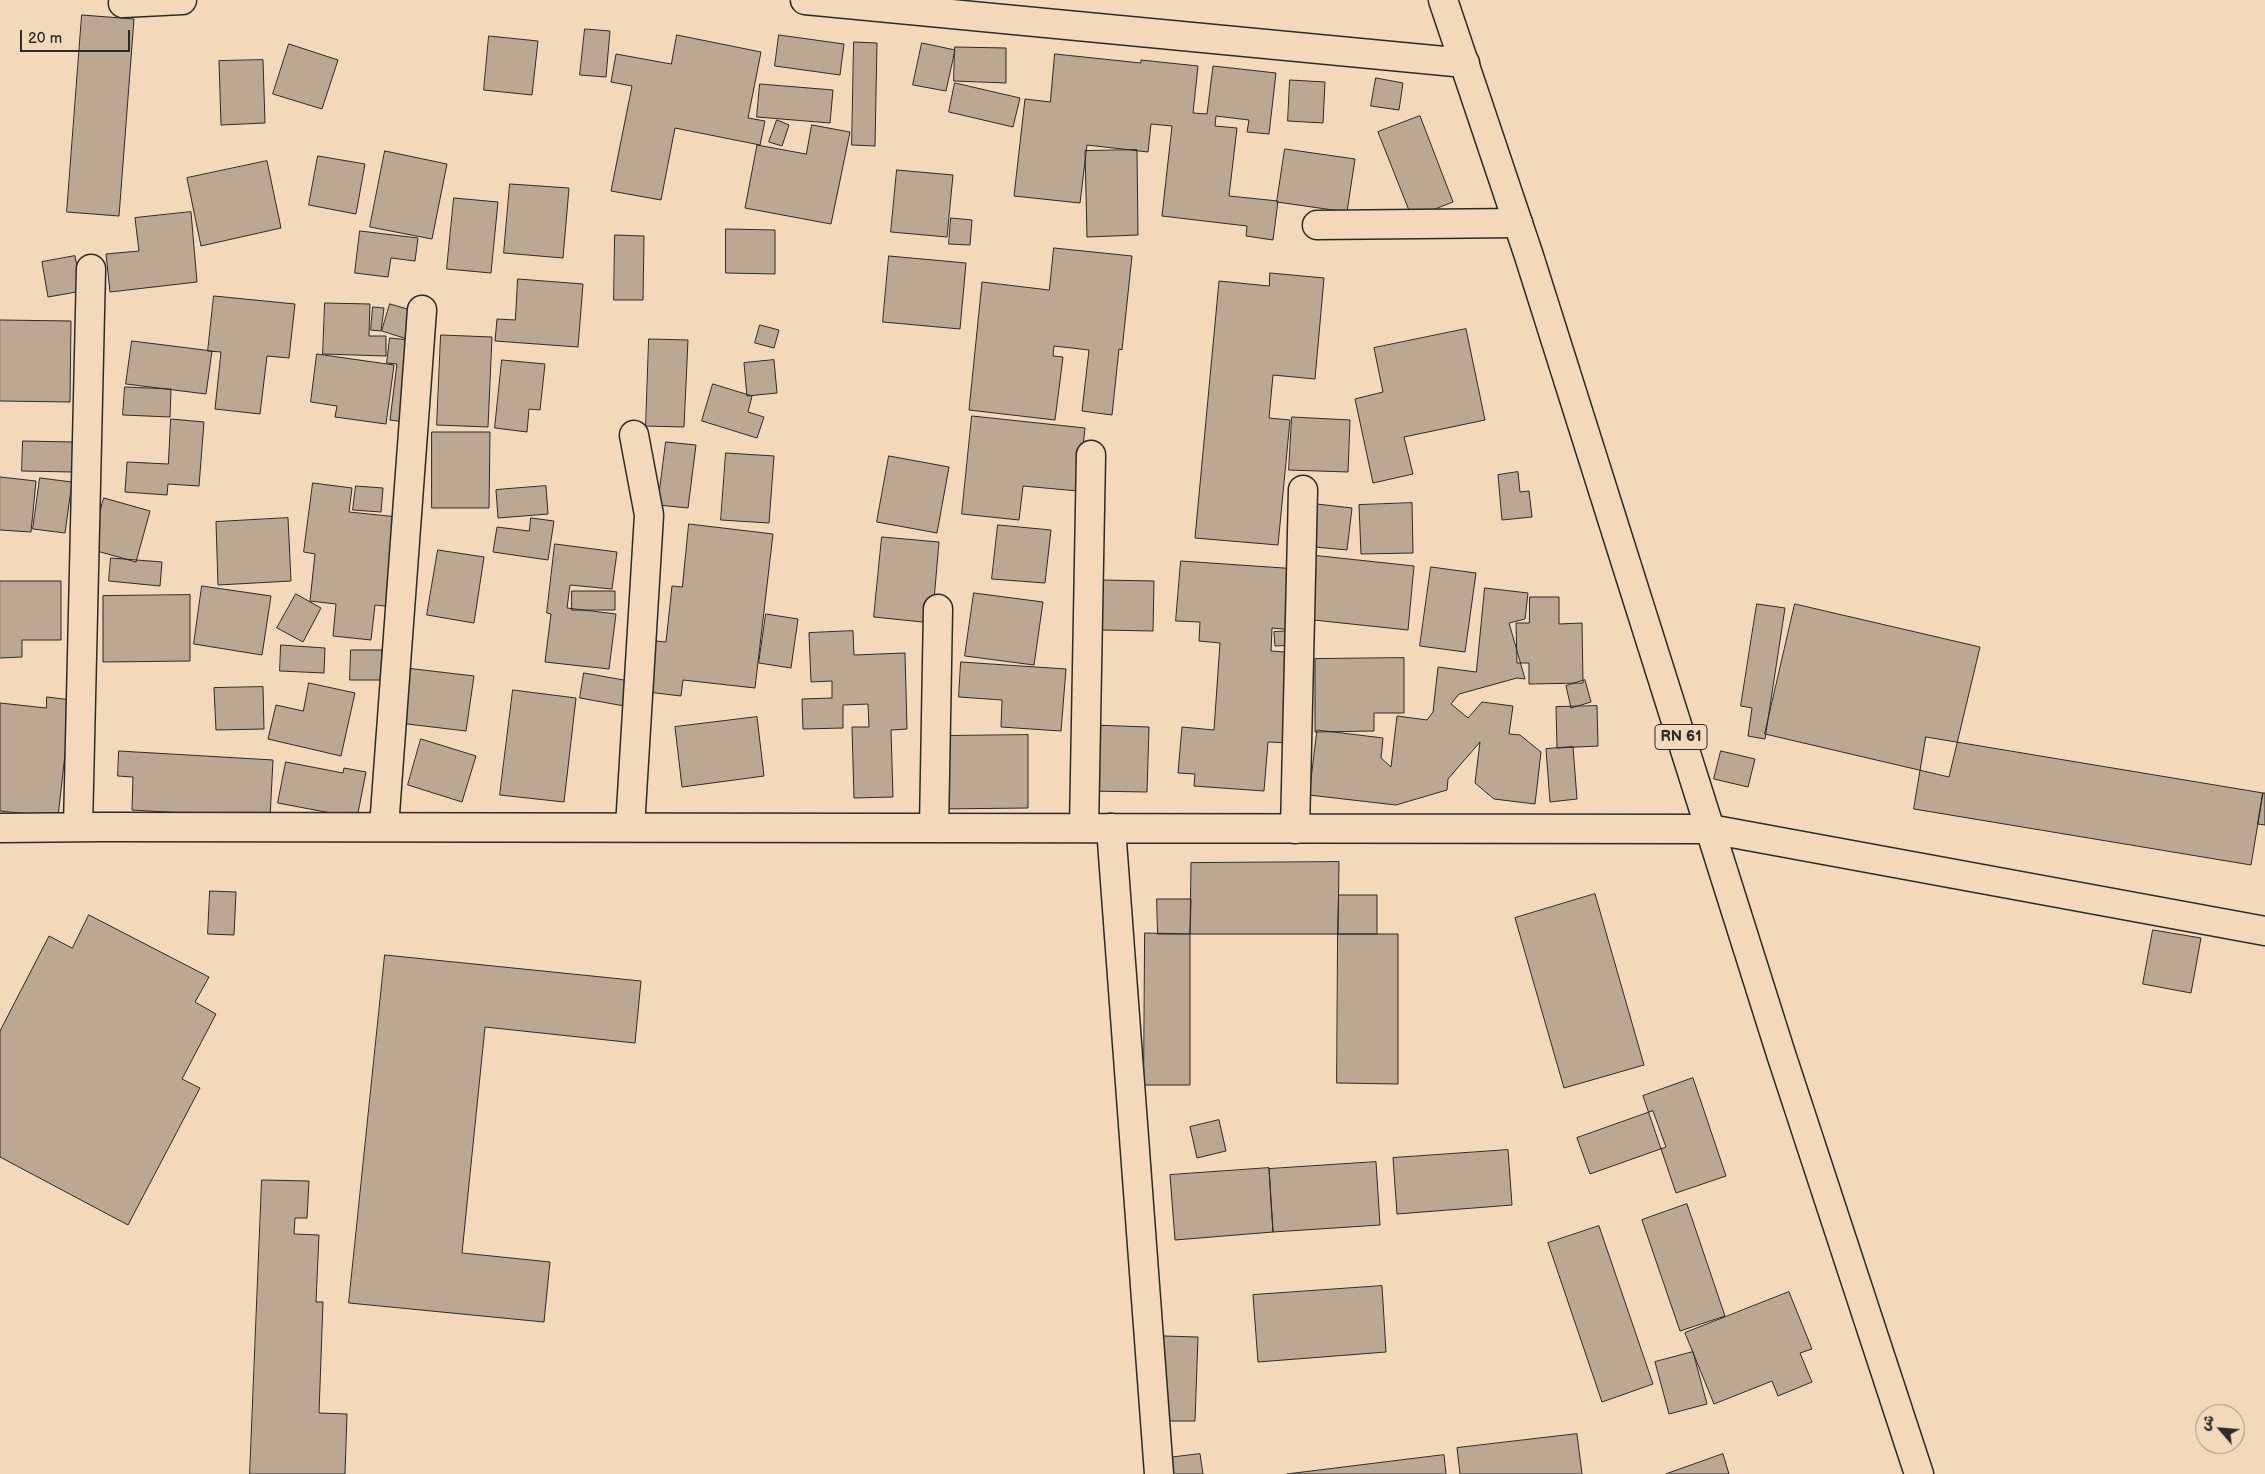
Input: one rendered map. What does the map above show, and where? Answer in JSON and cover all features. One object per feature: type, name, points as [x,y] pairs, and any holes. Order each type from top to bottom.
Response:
[{"type":"street","points":[[123,3],[182,0]]},
{"type":"street","points":[[805,0],[1465,63]]},
{"type":"street","name":"RN 61","points":[[1443,0],[1518,223],[1781,1054],[1920,1474]]},
{"type":"street","points":[[1317,225],[1518,223]]},
{"type":"street","points":[[78,827],[92,269]]},
{"type":"street","points":[[384,827],[422,310]]},
{"type":"street","points":[[630,827],[649,515],[634,435]]},
{"type":"street","points":[[1084,828],[1091,454]]},
{"type":"street","points":[[1295,828],[1303,490]]},
{"type":"street","points":[[934,828],[938,609]]},
{"type":"street","points":[[0,828],[1710,829],[2265,930]]},
{"type":"street","points":[[1111,828],[1159,1474]]},
{"type":"building","points":[[82,15],[134,19],[119,216],[67,212]]},
{"type":"building","points":[[585,29],[610,31],[606,77],[580,75]]},
{"type":"building","points":[[677,35],[761,52],[748,118],[765,121],[760,145],[675,128],[661,200],[611,191],[632,86],[611,82],[616,54],[671,64]]},
{"type":"building","points":[[779,35],[844,44],[840,75],[775,66]]},
{"type":"building","points":[[489,36],[538,41],[532,95],[484,90]]},
{"type":"building","points":[[854,42],[877,43],[875,146],[852,145]]},
{"type":"building","points":[[922,43],[955,50],[946,91],[913,85]]},
{"type":"building","points":[[289,44],[338,60],[322,109],[273,94]]},
{"type":"building","points":[[955,47],[1006,48],[1006,83],[954,81]]},
{"type":"building","points":[[1055,54],[1141,63],[1141,60],[1198,66],[1193,113],[1207,114],[1213,66],[1276,73],[1269,134],[1247,132],[1249,120],[1216,116],[1215,126],[1237,128],[1229,196],[1278,201],[1273,240],[1246,236],[1247,226],[1162,216],[1172,126],[1151,124],[1148,152],[1087,145],[1080,203],[1014,196],[1025,99],[1050,102]]},
{"type":"building","points":[[263,60],[265,123],[221,125],[219,61]]},
{"type":"building","points":[[1376,78],[1403,83],[1399,110],[1371,106]]},
{"type":"building","points":[[1290,80],[1325,82],[1323,123],[1288,121]]},
{"type":"building","points":[[955,83],[1020,98],[1013,127],[949,112]]},
{"type":"building","points":[[760,84],[833,90],[830,123],[757,117]]},
{"type":"building","points":[[1420,116],[1453,202],[1412,218],[1378,132]]},
{"type":"building","points":[[777,120],[789,125],[782,146],[769,142]]},
{"type":"building","points":[[812,125],[850,132],[831,224],[745,208],[757,145],[806,154]]},
{"type":"building","points":[[1285,149],[1355,159],[1347,212],[1277,202]]},
{"type":"building","points":[[1137,150],[1138,235],[1087,237],[1085,151]]},
{"type":"building","points":[[385,151],[447,164],[432,239],[370,227]]},
{"type":"building","points":[[318,156],[365,164],[356,214],[309,205]]},
{"type":"building","points":[[267,161],[281,228],[201,246],[187,178]]},
{"type":"building","points":[[897,170],[953,175],[947,237],[891,232]]},
{"type":"building","points":[[510,184],[569,188],[563,258],[504,253]]},
{"type":"building","points":[[454,198],[498,202],[491,273],[447,269]]},
{"type":"building","points":[[191,212],[197,282],[110,292],[106,254],[139,251],[135,218]]},
{"type":"building","points":[[951,218],[972,220],[970,245],[949,244]]},
{"type":"building","points":[[726,229],[775,230],[775,274],[726,273]]},
{"type":"building","points":[[360,231],[418,238],[415,261],[391,258],[388,277],[355,273]]},
{"type":"building","points":[[615,235],[644,236],[643,300],[614,300]]},
{"type":"building","points":[[1054,248],[1132,256],[1122,350],[1119,349],[1112,415],[1082,411],[1089,350],[1054,346],[1053,356],[1063,357],[1055,420],[969,410],[982,282],[1049,290]]},
{"type":"building","points":[[75,256],[82,291],[48,297],[42,262]]},
{"type":"building","points":[[889,256],[966,263],[960,329],[883,322]]},
{"type":"building","points":[[1270,273],[1324,278],[1315,379],[1273,375],[1269,418],[1290,420],[1278,545],[1195,538],[1219,281],[1269,286]]},
{"type":"building","points":[[518,279],[583,284],[578,347],[495,341],[497,319],[515,320]]},
{"type":"building","points":[[214,296],[295,304],[289,358],[267,356],[260,414],[215,409],[221,352],[208,351]]},
{"type":"building","points":[[325,303],[370,304],[369,336],[386,336],[386,356],[323,354]]},
{"type":"building","points":[[390,304],[414,311],[407,339],[382,331]]},
{"type":"building","points":[[373,307],[384,308],[381,331],[371,330]]},
{"type":"building","points":[[0,320],[71,321],[70,402],[0,401]]},
{"type":"building","points":[[760,325],[779,330],[774,348],[755,343]]},
{"type":"building","points":[[1466,329],[1485,420],[1404,437],[1413,474],[1373,483],[1355,399],[1383,392],[1374,348]]},
{"type":"building","points":[[441,335],[492,337],[488,427],[437,425]]},
{"type":"building","points":[[390,338],[409,340],[401,406],[413,407],[412,423],[390,420],[397,364],[387,363]]},
{"type":"building","points":[[649,339],[688,340],[684,427],[646,426]]},
{"type":"building","points":[[132,341],[212,351],[206,394],[126,384]]},
{"type":"building","points":[[317,354],[394,365],[386,424],[335,417],[337,406],[311,402]]},
{"type":"building","points":[[502,360],[545,364],[540,410],[529,409],[527,432],[495,428]]},
{"type":"building","points":[[774,360],[777,393],[747,396],[744,363]]},
{"type":"building","points":[[713,384],[752,396],[748,412],[764,417],[757,438],[702,421]]},
{"type":"building","points":[[125,387],[171,389],[170,417],[123,415]]},
{"type":"building","points":[[972,416],[1085,428],[1078,491],[1023,486],[1019,520],[962,514]]},
{"type":"building","points":[[1292,417],[1350,420],[1348,472],[1289,470]]},
{"type":"building","points":[[171,419],[204,422],[199,486],[168,484],[167,495],[125,492],[127,462],[168,464]]},
{"type":"building","points":[[432,432],[490,432],[489,508],[432,508]]},
{"type":"building","points":[[23,441],[73,442],[72,472],[22,471]]},
{"type":"building","points":[[666,442],[696,445],[688,508],[658,505]]},
{"type":"building","points":[[726,453],[774,456],[769,523],[721,520]]},
{"type":"building","points":[[889,456],[949,467],[937,533],[877,522]]},
{"type":"building","points":[[1518,472],[1520,492],[1529,491],[1532,517],[1502,520],[1498,475]]},
{"type":"building","points":[[0,477],[36,481],[31,532],[0,530]]},
{"type":"building","points":[[40,478],[72,482],[65,533],[33,529]]},
{"type":"building","points":[[313,483],[352,488],[349,512],[398,517],[394,607],[375,605],[371,640],[333,636],[336,604],[310,601],[315,554],[304,552]]},
{"type":"building","points":[[356,486],[383,488],[381,512],[353,510]]},
{"type":"building","points":[[546,486],[548,514],[498,518],[496,490]]},
{"type":"building","points":[[104,498],[150,511],[136,562],[90,549]]},
{"type":"building","points":[[1308,503],[1352,508],[1347,550],[1304,546]]},
{"type":"building","points":[[1412,503],[1413,553],[1361,554],[1359,505]]},
{"type":"building","points":[[288,518],[291,581],[218,585],[216,522]]},
{"type":"building","points":[[531,518],[554,521],[548,560],[493,552],[497,527],[529,531]]},
{"type":"building","points":[[689,524],[773,534],[755,688],[683,680],[681,696],[639,691],[645,640],[666,642],[672,586],[682,587]]},
{"type":"building","points":[[998,525],[1051,530],[1045,583],[992,579]]},
{"type":"building","points":[[882,537],[939,542],[932,623],[874,617]]},
{"type":"building","points":[[555,544],[617,552],[612,589],[570,585],[567,608],[616,614],[609,669],[545,662],[551,614],[547,613]]},
{"type":"building","points":[[438,550],[484,557],[474,623],[427,615]]},
{"type":"building","points":[[1311,555],[1414,566],[1408,630],[1304,619]]},
{"type":"building","points":[[111,558],[162,562],[160,586],[109,581]]},
{"type":"building","points":[[1181,561],[1298,569],[1294,630],[1272,628],[1271,651],[1298,653],[1291,743],[1268,742],[1264,791],[1194,786],[1195,774],[1178,773],[1182,727],[1214,730],[1220,643],[1199,641],[1200,622],[1176,621]]},
{"type":"building","points":[[1431,567],[1476,573],[1465,652],[1420,646]]},
{"type":"building","points":[[1102,580],[1154,581],[1153,631],[1101,630]]},
{"type":"building","points":[[0,581],[61,581],[61,640],[22,640],[22,657],[0,658]]},
{"type":"building","points":[[202,586],[271,596],[262,655],[194,644]]},
{"type":"building","points":[[1485,588],[1528,593],[1525,619],[1509,623],[1525,679],[1517,678],[1459,694],[1451,704],[1468,718],[1482,702],[1513,706],[1509,734],[1520,735],[1541,752],[1535,804],[1494,799],[1475,783],[1480,742],[1448,779],[1447,790],[1396,805],[1309,795],[1317,730],[1383,738],[1381,758],[1391,767],[1397,716],[1427,720],[1433,712],[1438,667],[1476,672]]},
{"type":"building","points":[[572,591],[615,591],[615,610],[572,610]]},
{"type":"building","points":[[974,593],[1043,602],[1034,665],[965,656]]},
{"type":"building","points":[[296,594],[321,608],[303,642],[277,628]]},
{"type":"building","points":[[190,595],[190,661],[103,662],[103,596]]},
{"type":"building","points":[[1530,597],[1559,597],[1559,624],[1582,623],[1583,683],[1529,684],[1529,663],[1517,663],[1516,623],[1529,623]]},
{"type":"building","points":[[1757,604],[1785,608],[1765,739],[1748,736],[1752,708],[1741,706]]},
{"type":"building","points":[[1795,604],[1980,647],[1949,777],[1765,734]]},
{"type":"building","points":[[766,614],[798,619],[791,668],[759,663]]},
{"type":"building","points":[[853,631],[854,655],[905,653],[907,729],[891,730],[893,797],[854,798],[852,727],[869,727],[868,704],[843,705],[843,728],[803,729],[802,699],[832,698],[832,681],[811,682],[809,633]]},
{"type":"building","points":[[1295,631],[1296,645],[1275,646],[1274,632]]},
{"type":"building","points":[[281,645],[325,648],[324,673],[280,671]]},
{"type":"building","points":[[351,650],[382,650],[381,680],[350,680]]},
{"type":"building","points":[[1404,658],[1404,713],[1374,713],[1374,731],[1315,732],[1315,659]]},
{"type":"building","points":[[961,662],[1066,669],[1061,731],[1001,727],[1002,700],[959,697]]},
{"type":"building","points":[[406,668],[474,676],[466,731],[399,723]]},
{"type":"building","points":[[584,673],[635,682],[630,707],[580,698]]},
{"type":"building","points":[[1585,680],[1591,702],[1571,708],[1566,686]]},
{"type":"building","points":[[309,683],[355,693],[341,756],[268,739],[276,705],[303,711]]},
{"type":"building","points":[[263,687],[264,729],[216,730],[214,688]]},
{"type":"building","points":[[513,690],[576,698],[564,802],[500,795]]},
{"type":"building","points":[[47,697],[71,700],[58,817],[0,811],[0,703],[46,708]]},
{"type":"building","points":[[1597,706],[1598,746],[1557,748],[1556,707]]},
{"type":"building","points":[[757,717],[764,776],[682,787],[675,727]]},
{"type":"building","points":[[1091,725],[1149,727],[1147,792],[1089,791]]},
{"type":"building","points":[[1028,735],[1028,808],[939,809],[939,736]]},
{"type":"building","points":[[1926,737],[2263,793],[2251,865],[1914,809]]},
{"type":"building","points":[[421,739],[476,756],[462,802],[408,785]]},
{"type":"building","points":[[1573,747],[1577,799],[1550,802],[1546,749]]},
{"type":"building","points":[[119,751],[273,760],[270,818],[132,810],[133,777],[118,776]]},
{"type":"building","points":[[1721,751],[1755,759],[1748,787],[1714,779]]},
{"type":"building","points":[[286,762],[343,773],[344,768],[366,772],[357,818],[278,803]]},
{"type":"building","points":[[2263,793],[2265,793],[2265,825],[2258,824]]},
{"type":"building","points":[[1339,862],[1338,934],[1190,934],[1191,863]]},
{"type":"building","points":[[210,891],[236,892],[234,935],[208,934]]},
{"type":"building","points":[[1595,894],[1644,1065],[1564,1088],[1515,918]]},
{"type":"building","points":[[1339,895],[1377,895],[1377,934],[1338,934]]},
{"type":"building","points":[[1157,899],[1191,899],[1190,934],[1158,934]]},
{"type":"building","points":[[89,915],[209,977],[195,1002],[216,1014],[182,1079],[200,1088],[128,1225],[0,1157],[0,1031],[49,936],[72,948]]},
{"type":"building","points":[[2153,930],[2201,938],[2191,993],[2143,984]]},
{"type":"building","points":[[1145,933],[1190,934],[1190,1085],[1144,1085]]},
{"type":"building","points":[[1338,934],[1398,934],[1398,1084],[1337,1083]]},
{"type":"building","points":[[385,955],[641,981],[635,1043],[485,1027],[462,1253],[550,1262],[544,1322],[349,1303]]},
{"type":"building","points":[[1693,1078],[1726,1176],[1676,1193],[1643,1096]]},
{"type":"building","points":[[1653,1111],[1666,1147],[1590,1174],[1577,1138]]},
{"type":"building","points":[[1219,1120],[1226,1151],[1197,1158],[1190,1127]]},
{"type":"building","points":[[1508,1150],[1512,1205],[1397,1214],[1393,1158]]},
{"type":"building","points":[[1376,1162],[1380,1225],[1273,1232],[1269,1169]]},
{"type":"building","points":[[1269,1168],[1273,1232],[1175,1240],[1170,1175]]},
{"type":"building","points":[[262,1180],[309,1181],[307,1218],[295,1218],[294,1234],[319,1235],[316,1302],[323,1302],[319,1413],[347,1414],[345,1474],[250,1474]]},
{"type":"building","points":[[1687,1204],[1725,1316],[1680,1331],[1642,1220]]},
{"type":"building","points":[[1599,1226],[1653,1384],[1602,1402],[1548,1243]]},
{"type":"building","points":[[1382,1286],[1386,1352],[1258,1362],[1253,1295]]},
{"type":"building","points":[[1789,1292],[1812,1349],[1800,1353],[1812,1382],[1778,1396],[1772,1381],[1714,1404],[1685,1333]]},
{"type":"building","points":[[1164,1336],[1198,1337],[1195,1421],[1161,1421]]},
{"type":"building","points":[[1693,1352],[1707,1404],[1669,1414],[1655,1362]]},
{"type":"building","points":[[1577,1434],[1582,1474],[1460,1474],[1457,1448]]},
{"type":"building","points":[[1200,1454],[1203,1474],[1161,1474],[1159,1459]]},
{"type":"building","points":[[1723,1454],[1729,1474],[1666,1474]]},
{"type":"building","points":[[1444,1455],[1446,1474],[1287,1474]]}]
